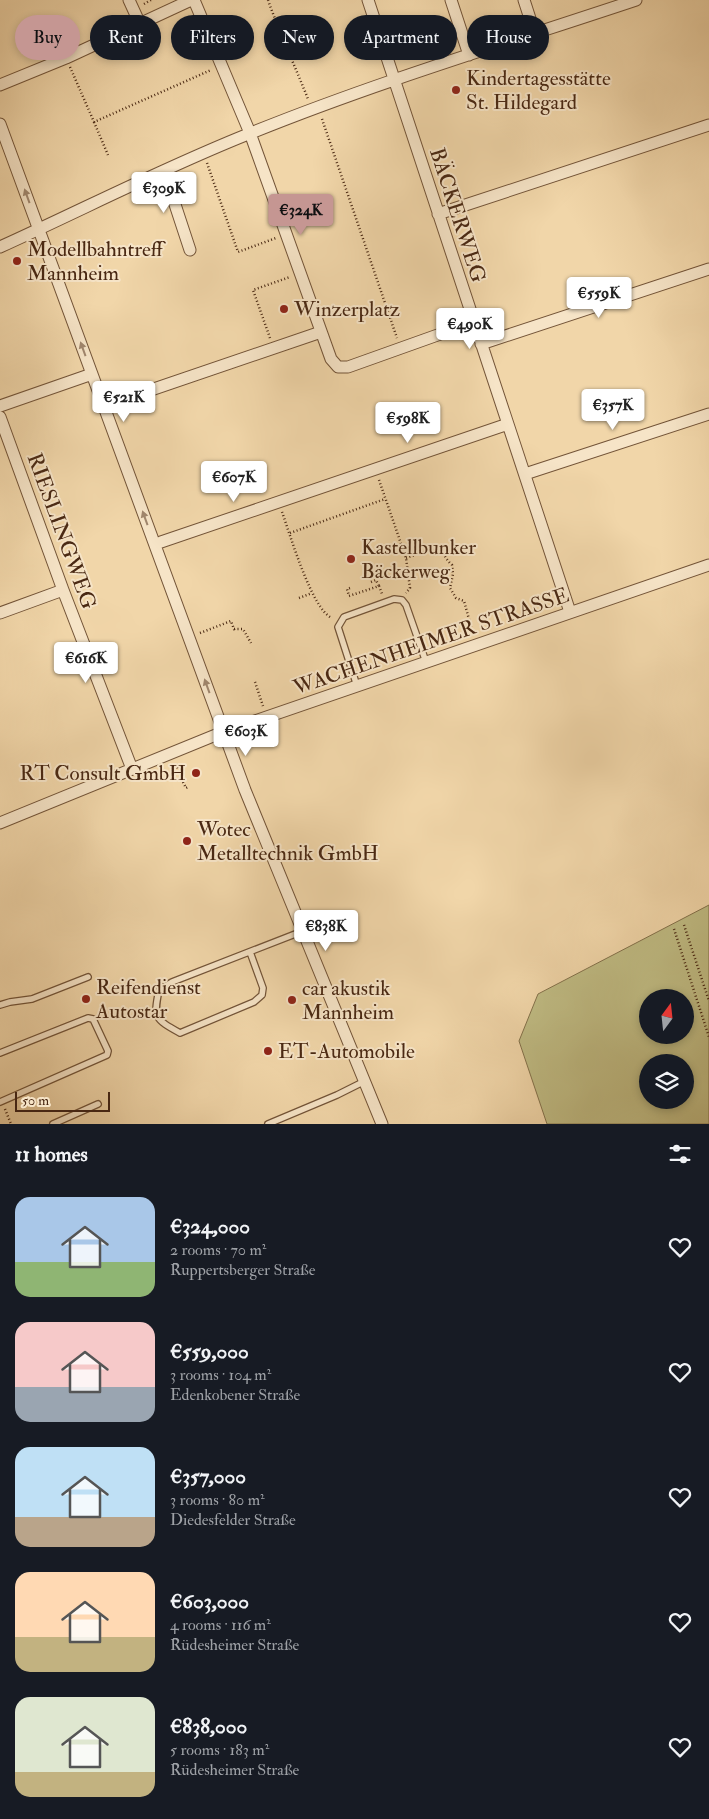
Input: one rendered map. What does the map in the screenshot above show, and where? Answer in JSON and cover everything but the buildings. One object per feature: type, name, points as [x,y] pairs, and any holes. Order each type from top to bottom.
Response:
[{"type":"street","points":[[129,0],[136,15]]},
{"type":"street","points":[[160,15],[192,0],[250,133],[331,359],[338,367],[348,367],[474,322]]},
{"type":"street","name":"BÄCKERWEG","points":[[368,0],[570,612]]},
{"type":"street","points":[[451,0],[467,47]]},
{"type":"street","points":[[524,0],[529,15]]},
{"type":"street","points":[[549,28],[601,6],[636,0]]},
{"type":"street","points":[[0,247],[250,133],[394,80],[467,56]]},
{"type":"street","points":[[0,85],[61,60]]},
{"type":"street","points":[[0,124],[245,790],[382,1124]]},
{"type":"street","points":[[438,214],[709,125]]},
{"type":"street","points":[[164,171],[190,250]]},
{"type":"street","points":[[482,344],[709,270]]},
{"type":"street","points":[[104,406],[321,332]]},
{"type":"street","points":[[0,406],[92,374]]},
{"type":"street","points":[[525,474],[709,414]]},
{"type":"street","name":"RIESLINGWEG","points":[[0,417],[132,770]]},
{"type":"street","points":[[160,542],[508,424]]},
{"type":"street","name":"WACHENHEIMER STRASSE","points":[[0,823],[223,732],[709,565]]},
{"type":"street","points":[[0,613],[64,590]]},
{"type":"lane","points":[[357,686],[338,627],[340,621],[344,617],[385,602],[394,599],[402,600],[406,605],[426,662]]},
{"type":"lane","points":[[250,952],[263,988],[262,995],[254,1002],[180,1033],[163,1024],[155,1010],[159,990],[172,982],[303,931]]},
{"type":"lane","points":[[0,1005],[32,999],[88,976]]},
{"type":"lane","points":[[0,1053],[88,1018],[93,1020],[108,1051],[107,1055],[0,1102]]},
{"type":"lane","points":[[268,1124],[365,1081]]},
{"type":"lane","points":[[57,1123],[98,1104]]},
{"type":"path","points":[[268,0],[315,109],[401,348]]},
{"type":"path","points":[[461,30],[467,28]]},
{"type":"path","points":[[67,60],[108,155]]},
{"type":"path","points":[[94,122],[221,65]]},
{"type":"path","points":[[204,153],[238,252],[287,234]]},
{"type":"path","points":[[274,349],[254,290],[301,274]]},
{"type":"path","points":[[375,469],[406,558],[410,588],[402,600]]},
{"type":"path","points":[[290,533],[385,498]]},
{"type":"path","points":[[278,501],[312,593],[328,616],[340,621]]},
{"type":"path","points":[[406,558],[438,548],[444,553],[446,560],[452,565],[453,574],[450,588],[456,598],[464,602],[475,645]]},
{"type":"path","points":[[371,582],[376,580],[385,602]]},
{"type":"path","points":[[350,588],[347,589],[349,596],[379,586]]},
{"type":"path","points":[[299,598],[312,593]]},
{"type":"path","points":[[230,617],[235,630],[243,629],[251,643]]},
{"type":"path","points":[[189,638],[231,621]]},
{"type":"path","points":[[254,682],[267,717]]},
{"type":"path","points":[[183,782],[186,788],[188,787]]},
{"type":"path","points":[[684,925],[709,1001]]},
{"type":"path","points":[[674,929],[709,1036]]},
{"type":"shaded area","points":[[709,905],[709,1124],[547,1124],[519,1041],[538,994]]},
{"type":"place","name":"Kindertagesstätte St. Hildegard","points":[[456,90]]},
{"type":"place","name":"Modellbahntreff Mannheim","points":[[17,261]]},
{"type":"place","name":"Winzerplatz","points":[[284,309]]},
{"type":"place","name":"Kastellbunker Bäckerweg","points":[[351,559]]},
{"type":"place","name":"RT Consult GmbH","points":[[196,773]]},
{"type":"place","name":"Wotec Metalltechnik GmbH","points":[[187,841]]},
{"type":"place","name":"Reifendienst Autostar","points":[[86,999]]},
{"type":"place","name":"car akustik Mannheim","points":[[292,1000]]},
{"type":"place","name":"ET-Automobile","points":[[268,1051]]}]
